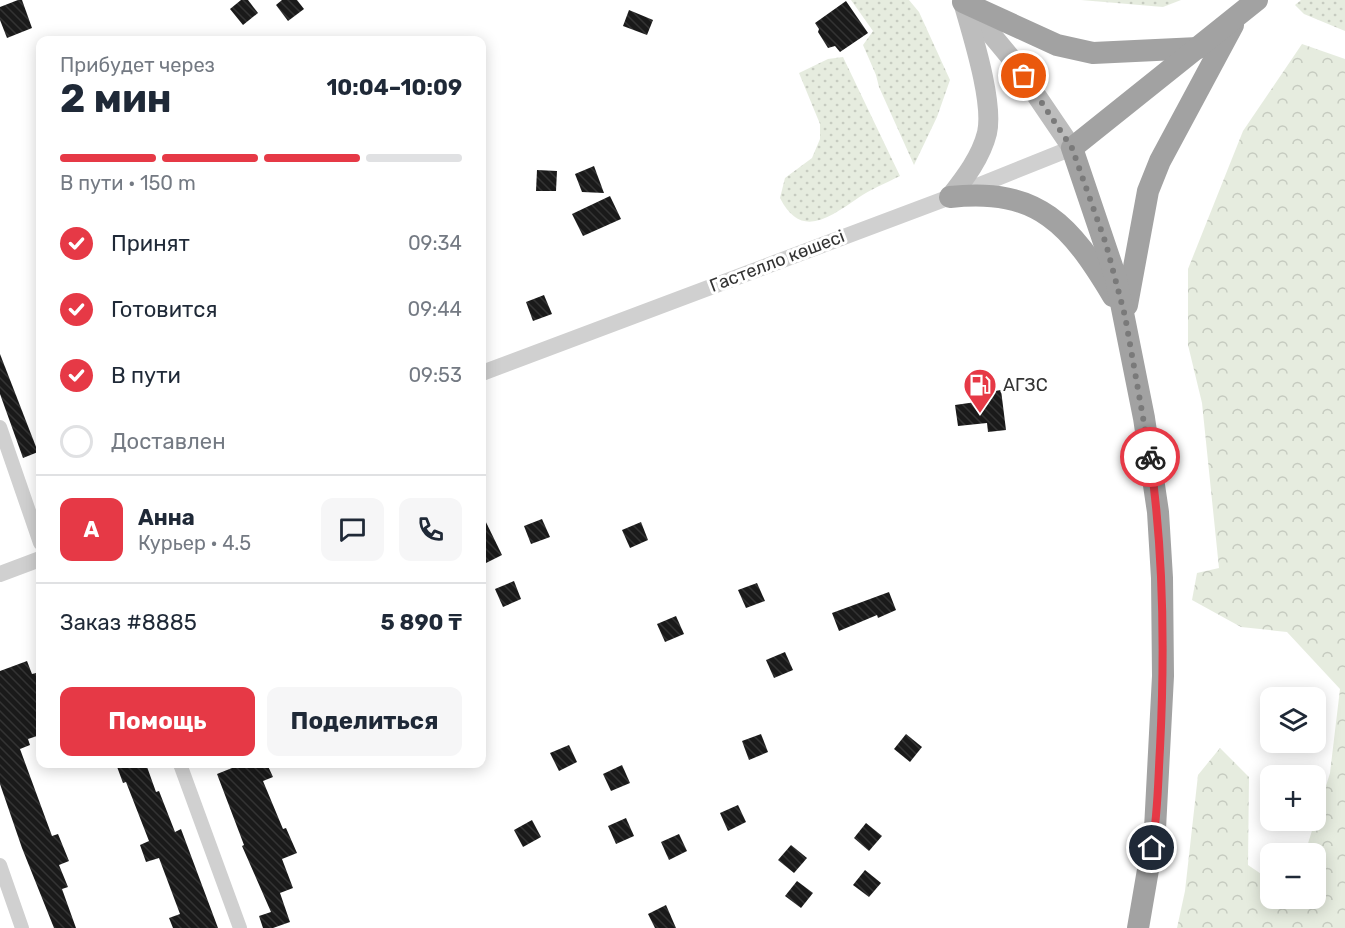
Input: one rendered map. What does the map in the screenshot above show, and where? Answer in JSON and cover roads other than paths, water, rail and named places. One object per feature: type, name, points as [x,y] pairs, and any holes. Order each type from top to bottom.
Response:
[{"type":"highway","points":[[1138,928],[1155,829],[1163,676],[1158,512],[1144,418],[1125,316],[1106,244],[1072,148],[1257,0]]},
{"type":"highway","points":[[962,1],[1057,45],[1093,53],[1198,48]]},
{"type":"highway","points":[[1125,316],[1148,191],[1160,161],[1237,18]]},
{"type":"highway","points":[[951,197],[976,194],[1014,198],[1048,214],[1089,256],[1125,316]]},
{"type":"main road","points":[[962,1],[1011,58],[1072,148]]},
{"type":"main road","points":[[951,197],[979,154],[987,131],[987,103],[981,70],[962,1]]},
{"type":"street","name":"Гастелло көшесі","points":[[486,371],[951,197],[1072,148]]},
{"type":"street","points":[[0,427],[36,531]]},
{"type":"street","points":[[0,574],[36,560]]},
{"type":"street","points":[[181,768],[240,928]]},
{"type":"street","points":[[0,865],[22,928]]},
{"type":"place","name":"АГЗС","points":[[980,414]]}]
